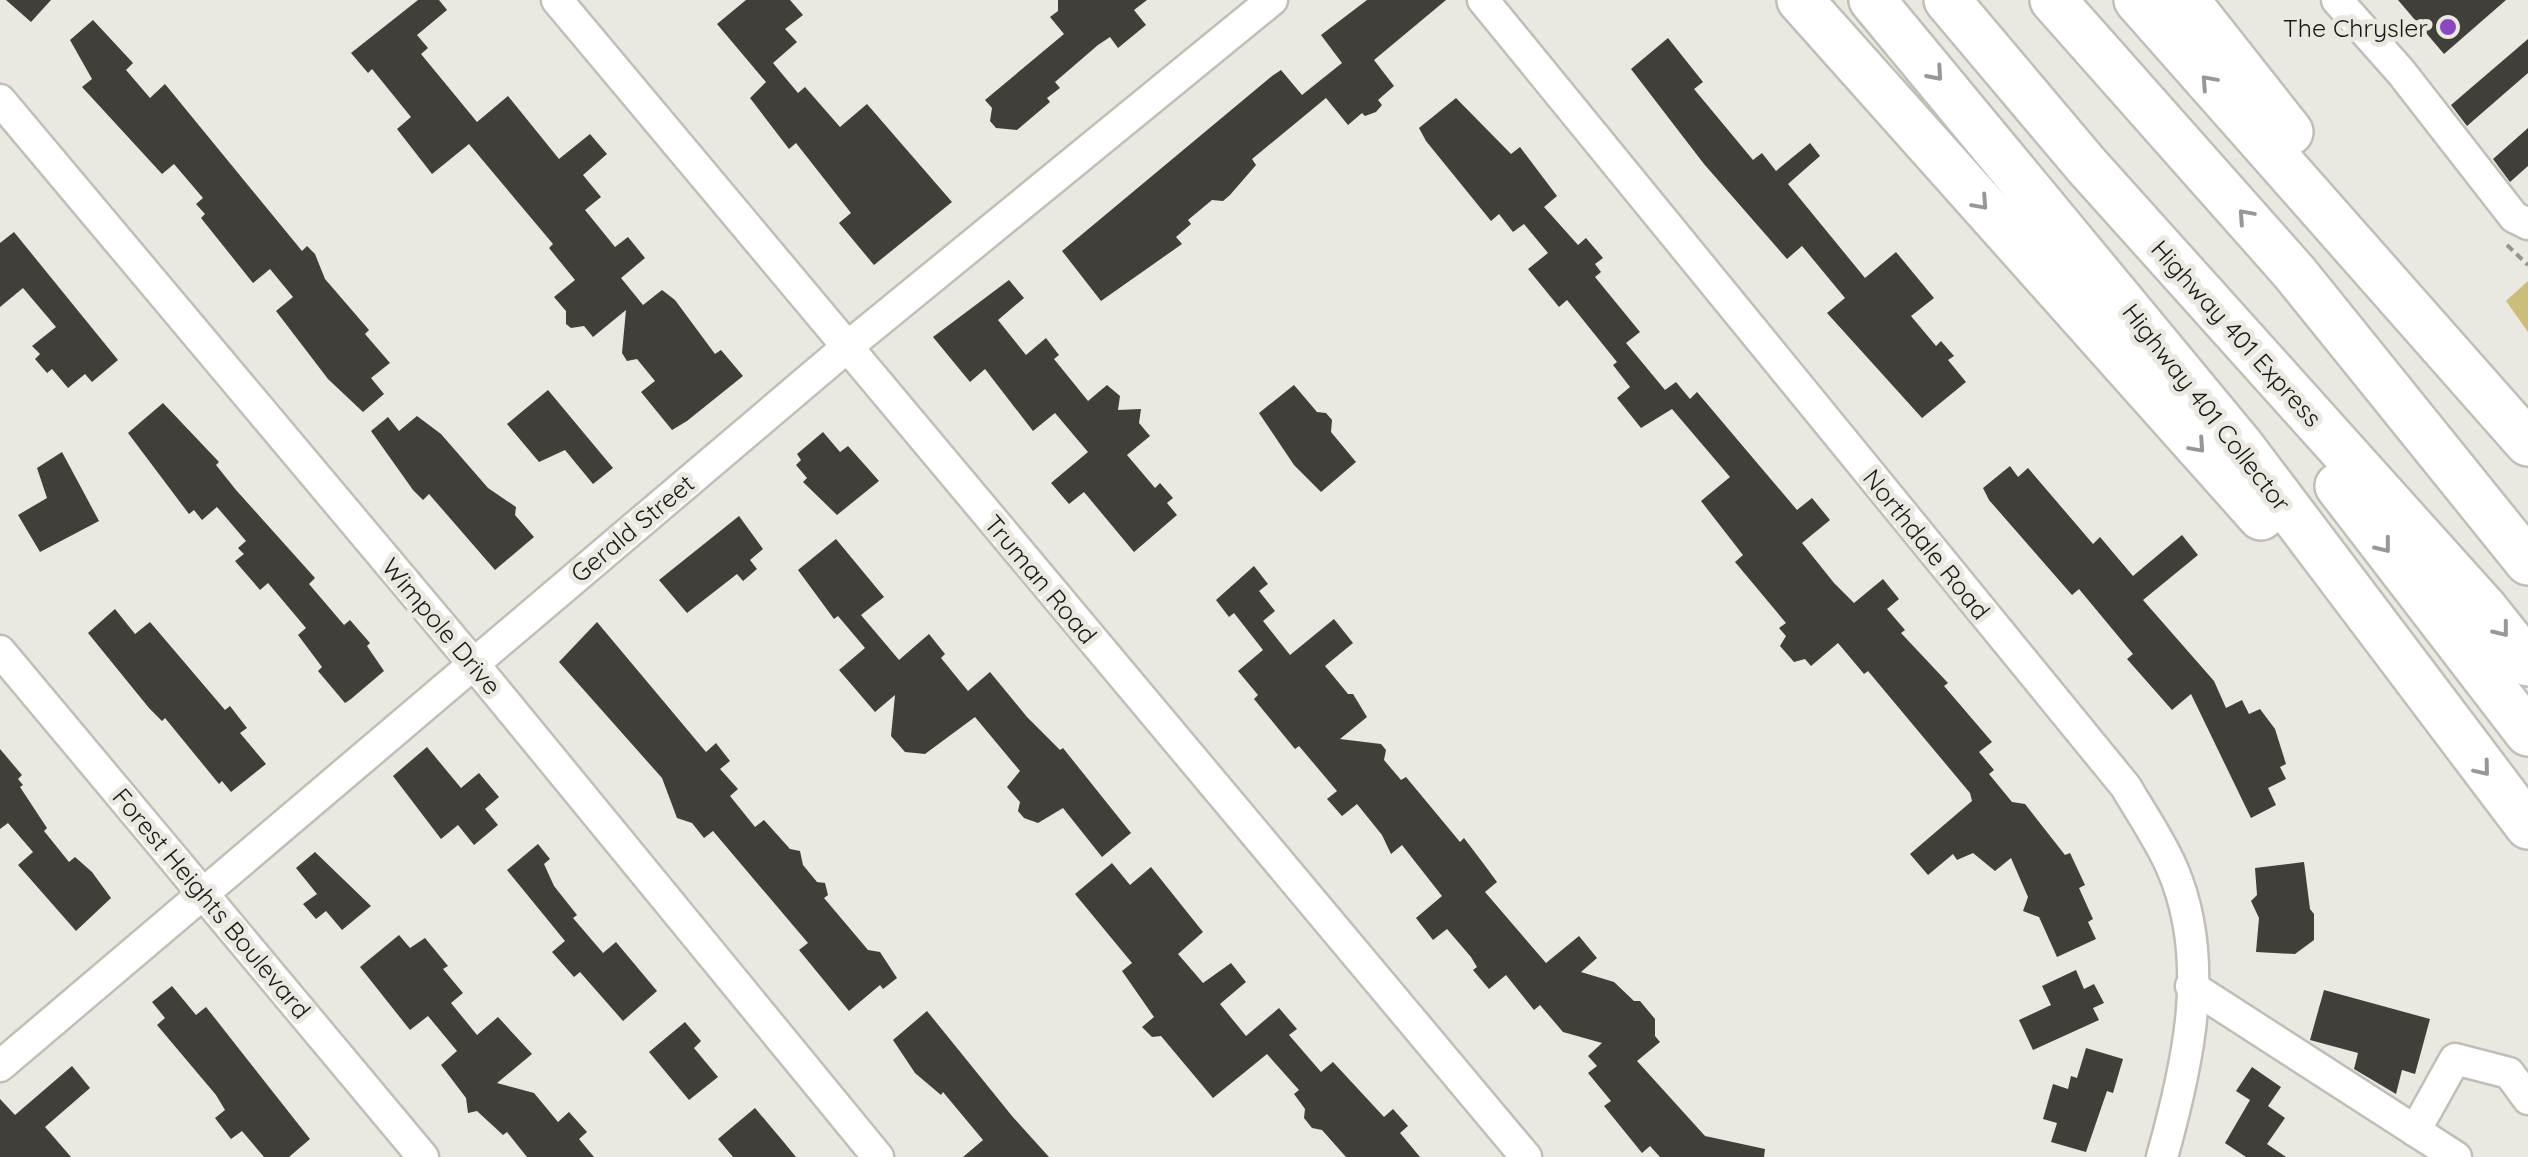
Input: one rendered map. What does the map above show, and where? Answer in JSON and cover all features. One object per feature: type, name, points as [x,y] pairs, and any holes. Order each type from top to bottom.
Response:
[{"type":"highway","points":[[1800,0],[2452,730]]},
{"type":"highway","name":"Highway 401 Collector","points":[[1872,0],[2241,446],[2528,826]]},
{"type":"highway","name":"Highway 401 Express","points":[[1948,0],[2087,166],[2485,609],[2528,663]]},
{"type":"highway","points":[[2053,0],[2528,529]]},
{"type":"highway","points":[[2138,0],[2528,440]]},
{"type":"highway","points":[[2186,0],[2528,440]]},
{"type":"highway","points":[[2087,166],[2528,733]]},
{"type":"highway","points":[[2294,272],[2528,562]]},
{"type":"street","name":"Truman Road","points":[[557,0],[1526,1157]]},
{"type":"street","name":"Gerald Street","points":[[0,1066],[846,348],[1272,0]]},
{"type":"street","name":"Northdale Road","points":[[1483,0],[2126,787],[2172,868],[2194,946],[2186,1070],[2162,1157]]},
{"type":"street","points":[[2337,0],[2401,72],[2514,216],[2528,224]]},
{"type":"street","name":"Wimpole Drive","points":[[0,100],[472,662],[878,1157]]},
{"type":"street","name":"Forest Heights Boulevard","points":[[0,651],[423,1157]]},
{"type":"street","points":[[2191,986],[2456,1157]]},
{"type":"street","points":[[2416,1131],[2455,1059],[2509,1073],[2528,1100]]},
{"type":"shaded area","points":[[2528,281],[2528,332],[2506,301]]},
{"type":"building","points":[[6,0],[51,0],[31,22]]},
{"type":"building","points":[[418,0],[439,0],[447,10],[417,35],[428,48],[421,54],[477,122],[508,96],[559,159],[590,134],[607,154],[583,175],[601,197],[585,210],[615,247],[628,237],[645,258],[621,278],[643,305],[662,290],[675,300],[715,354],[721,350],[743,376],[687,421],[672,430],[641,392],[655,381],[637,359],[627,361],[622,353],[626,310],[593,337],[584,326],[571,328],[566,324],[566,311],[554,297],[575,280],[549,248],[553,244],[469,144],[432,174],[397,129],[411,117],[372,69],[368,73],[351,53]]},
{"type":"building","points":[[746,0],[790,0],[803,15],[785,29],[797,42],[773,63],[798,93],[805,87],[840,127],[867,104],[952,202],[874,265],[839,223],[851,213],[796,143],[789,149],[750,98],[766,82],[717,24]]},
{"type":"building","points":[[1058,0],[1147,0],[1134,10],[1146,25],[1118,48],[1110,37],[1098,45],[1055,82],[1060,88],[1047,98],[1050,102],[1017,130],[996,128],[990,121],[992,108],[985,100],[1064,34],[1050,17],[1058,11]]},
{"type":"building","points":[[1367,0],[1446,0],[1374,60],[1394,86],[1378,100],[1382,105],[1376,112],[1365,116],[1362,113],[1348,125],[1326,98],[1252,159],[1256,165],[1230,195],[1223,201],[1212,200],[1188,220],[1191,224],[1176,237],[1182,244],[1101,301],[1062,251],[1272,76],[1281,70],[1302,95],[1342,63],[1321,35]]},
{"type":"building","name":"The Chrysler","points":[[2398,0],[2506,0],[2444,54]]},
{"type":"building","points":[[93,20],[133,63],[126,70],[150,98],[165,84],[302,251],[307,246],[315,254],[325,279],[369,330],[365,334],[390,363],[371,378],[384,394],[363,412],[328,379],[276,311],[293,297],[270,269],[253,283],[201,218],[205,214],[196,204],[203,198],[174,164],[162,174],[82,87],[92,79],[70,40]]},
{"type":"building","points":[[1668,38],[1703,82],[1694,89],[1753,160],[1762,153],[1776,171],[1810,143],[1820,156],[1788,184],[1865,278],[1896,252],[1934,298],[1911,316],[1936,346],[1941,341],[1954,356],[1948,360],[1966,382],[1922,418],[1827,313],[1845,298],[1802,246],[1787,259],[1704,164],[1631,69]]},
{"type":"building","points":[[2528,39],[2528,73],[2467,126],[2451,105]]},
{"type":"building","points":[[1456,98],[1511,154],[1520,147],[1557,196],[1544,207],[1578,245],[1586,238],[1603,258],[1595,264],[1601,272],[1595,277],[1640,332],[1626,343],[1665,390],[1676,382],[1690,399],[1697,392],[1797,510],[1812,498],[1830,520],[1802,543],[1834,583],[1854,603],[1883,579],[1899,599],[1887,609],[1905,630],[1901,633],[1948,683],[1944,686],[1992,742],[1979,752],[1994,770],[1989,774],[2012,802],[2025,804],[2065,855],[2070,853],[2085,885],[2079,888],[2093,919],[2088,922],[2096,939],[2057,957],[2039,917],[2023,911],[2028,897],[2011,858],[1995,871],[1973,853],[1957,860],[1953,854],[1928,875],[1910,854],[1972,801],[1970,793],[1868,671],[1864,674],[1838,643],[1811,666],[1805,659],[1794,662],[1780,646],[1786,636],[1779,628],[1786,623],[1735,562],[1743,555],[1701,501],[1730,477],[1672,409],[1641,428],[1617,398],[1630,387],[1613,365],[1617,362],[1567,300],[1559,307],[1528,269],[1548,253],[1524,224],[1513,232],[1499,214],[1491,221],[1426,141],[1419,128]]},
{"type":"building","points":[[2528,128],[2528,166],[2510,182],[2493,159]]},
{"type":"building","points":[[14,232],[118,360],[92,382],[85,374],[68,388],[52,369],[47,373],[35,359],[40,354],[32,346],[56,327],[23,288],[0,307],[0,243]]},
{"type":"building","points":[[1009,280],[1024,298],[998,320],[1026,355],[1046,338],[1059,355],[1054,359],[1088,401],[1107,385],[1120,396],[1118,410],[1141,409],[1139,423],[1150,436],[1127,455],[1155,488],[1160,483],[1173,498],[1167,503],[1177,515],[1134,552],[1084,492],[1069,504],[1051,483],[1088,452],[1055,413],[1033,431],[985,369],[970,382],[933,337]]},
{"type":"building","points":[[1294,385],[1317,412],[1326,413],[1332,420],[1331,432],[1356,462],[1321,492],[1294,465],[1259,413]]},
{"type":"building","points":[[548,390],[613,468],[593,484],[565,450],[539,462],[507,424]]},
{"type":"building","points":[[163,403],[219,462],[216,465],[236,490],[315,578],[309,584],[344,625],[350,620],[370,643],[367,646],[384,671],[345,703],[318,671],[322,667],[298,635],[306,628],[268,583],[260,590],[235,561],[244,554],[238,548],[246,541],[217,507],[202,520],[194,510],[189,514],[128,433]]},
{"type":"building","points":[[417,416],[441,434],[488,488],[516,507],[515,515],[534,537],[495,570],[429,494],[423,500],[413,490],[371,431],[388,417],[399,431]]},
{"type":"building","points":[[823,432],[840,452],[848,446],[879,481],[837,515],[803,482],[807,478],[796,465],[801,460],[797,454]]},
{"type":"building","points":[[62,452],[99,521],[40,552],[18,515],[47,498],[37,468]]},
{"type":"building","points":[[2010,466],[2018,477],[2028,468],[2093,544],[2100,537],[2133,576],[2182,535],[2198,555],[2143,600],[2214,681],[2226,708],[2242,700],[2249,714],[2260,709],[2275,729],[2286,764],[2280,767],[2286,779],[2268,788],[2276,805],[2251,818],[2191,694],[2172,710],[2127,659],[2133,654],[2079,589],[2072,595],[1989,500],[1983,488]]},
{"type":"building","points":[[739,516],[763,549],[750,560],[757,569],[743,581],[737,574],[687,613],[659,580]]},
{"type":"building","points":[[836,539],[884,597],[861,615],[899,660],[929,634],[945,654],[941,658],[968,691],[990,672],[1027,717],[1060,750],[1063,748],[1131,833],[1102,857],[1063,808],[1038,823],[1024,818],[1018,811],[1020,802],[1007,787],[1020,771],[975,717],[925,754],[905,752],[891,736],[895,695],[875,712],[839,670],[865,648],[838,616],[834,619],[798,570]]},
{"type":"building","points":[[1254,566],[1268,584],[1259,591],[1275,611],[1263,621],[1290,655],[1334,619],[1353,643],[1325,666],[1348,694],[1353,694],[1367,717],[1340,739],[1381,744],[1386,750],[1384,760],[1401,780],[1406,777],[1460,842],[1464,838],[1483,863],[1497,882],[1485,892],[1546,963],[1579,936],[1597,958],[1581,972],[1614,982],[1634,1001],[1640,1001],[1655,1019],[1655,1036],[1660,1042],[1637,1061],[1705,1136],[1765,1149],[1764,1157],[1660,1157],[1650,1146],[1642,1153],[1604,1106],[1611,1101],[1588,1073],[1597,1066],[1588,1056],[1602,1043],[1563,1032],[1540,1005],[1534,1010],[1506,975],[1489,989],[1473,970],[1477,967],[1471,957],[1447,929],[1433,940],[1416,918],[1442,896],[1402,845],[1391,854],[1382,835],[1357,804],[1342,816],[1327,799],[1337,791],[1299,746],[1295,749],[1254,699],[1258,695],[1238,671],[1263,650],[1234,613],[1229,617],[1216,600]]},
{"type":"building","points":[[115,609],[135,634],[150,622],[225,710],[230,706],[247,728],[240,733],[266,764],[231,792],[222,781],[219,784],[165,718],[162,721],[149,708],[88,633]]},
{"type":"building","points":[[597,622],[706,752],[716,743],[730,761],[720,769],[738,789],[730,796],[755,827],[764,820],[790,849],[800,851],[803,865],[817,882],[825,883],[828,895],[824,898],[868,950],[880,952],[897,978],[883,989],[880,985],[849,1011],[799,950],[808,943],[713,831],[704,838],[692,823],[677,818],[662,778],[559,662]]},
{"type":"building","points":[[427,747],[461,788],[479,773],[499,797],[485,809],[498,825],[474,845],[458,825],[441,839],[393,776]]},
{"type":"building","points":[[0,749],[22,775],[18,779],[23,785],[20,787],[47,828],[44,831],[69,862],[75,857],[92,872],[111,898],[76,931],[18,865],[33,852],[8,823],[0,829]]},
{"type":"building","points":[[538,844],[550,859],[544,864],[554,886],[577,915],[573,918],[603,953],[616,942],[657,991],[623,1021],[580,972],[574,977],[552,952],[565,941],[507,870]]},
{"type":"building","points":[[315,852],[371,906],[342,930],[326,911],[316,919],[303,904],[317,894],[296,868]]},
{"type":"building","points":[[2304,862],[2314,914],[2314,940],[2295,954],[2256,952],[2259,918],[2251,901],[2257,895],[2255,868]]},
{"type":"building","points":[[1112,863],[1130,885],[1151,867],[1203,932],[1178,954],[1203,983],[1231,963],[1246,982],[1220,1004],[1246,1036],[1279,1008],[1297,1029],[1289,1035],[1321,1072],[1333,1062],[1384,1117],[1393,1109],[1408,1126],[1400,1133],[1420,1157],[1346,1157],[1322,1130],[1312,1128],[1304,1118],[1305,1109],[1294,1094],[1299,1090],[1267,1054],[1213,1098],[1161,1036],[1152,1037],[1142,1027],[1154,1017],[1122,971],[1132,963],[1075,894]]},
{"type":"building","points":[[399,935],[410,948],[425,938],[448,966],[443,969],[463,993],[451,1003],[477,1035],[498,1017],[532,1054],[497,1083],[534,1093],[558,1122],[569,1112],[587,1132],[579,1139],[594,1157],[527,1157],[507,1132],[503,1135],[477,1111],[468,1113],[466,1098],[441,1065],[457,1051],[428,1016],[410,1030],[360,967]]},
{"type":"building","points":[[2076,970],[2084,989],[2094,984],[2104,1003],[2093,1008],[2099,1020],[2033,1050],[2019,1020],[2051,1005],[2042,986]]},
{"type":"building","points":[[172,986],[196,1015],[206,1007],[310,1139],[289,1157],[264,1157],[242,1131],[231,1139],[215,1118],[225,1110],[216,1095],[157,1025],[165,1018],[152,1002]]},
{"type":"building","points":[[2324,990],[2430,1019],[2415,1074],[2402,1070],[2396,1094],[2354,1069],[2358,1053],[2310,1040]]},
{"type":"building","points":[[927,1011],[1049,1157],[963,1157],[983,1140],[943,1092],[941,1095],[915,1073],[893,1040]]},
{"type":"building","points":[[685,1022],[701,1041],[694,1048],[718,1077],[689,1100],[649,1052]]},
{"type":"building","points":[[2086,1048],[2123,1059],[2113,1093],[2107,1091],[2086,1152],[2051,1142],[2057,1123],[2043,1119],[2053,1084],[2068,1089],[2071,1076],[2077,1078]]},
{"type":"building","points":[[72,1066],[90,1088],[45,1127],[71,1157],[0,1157],[0,1099],[15,1115]]},
{"type":"building","points":[[2252,1067],[2281,1087],[2268,1106],[2285,1118],[2267,1144],[2286,1157],[2246,1157],[2225,1143],[2250,1100],[2236,1091]]},
{"type":"building","points":[[755,1108],[796,1157],[733,1157],[718,1139]]},
{"type":"place","name":"The Chrysler","points":[[2448,27]]}]
